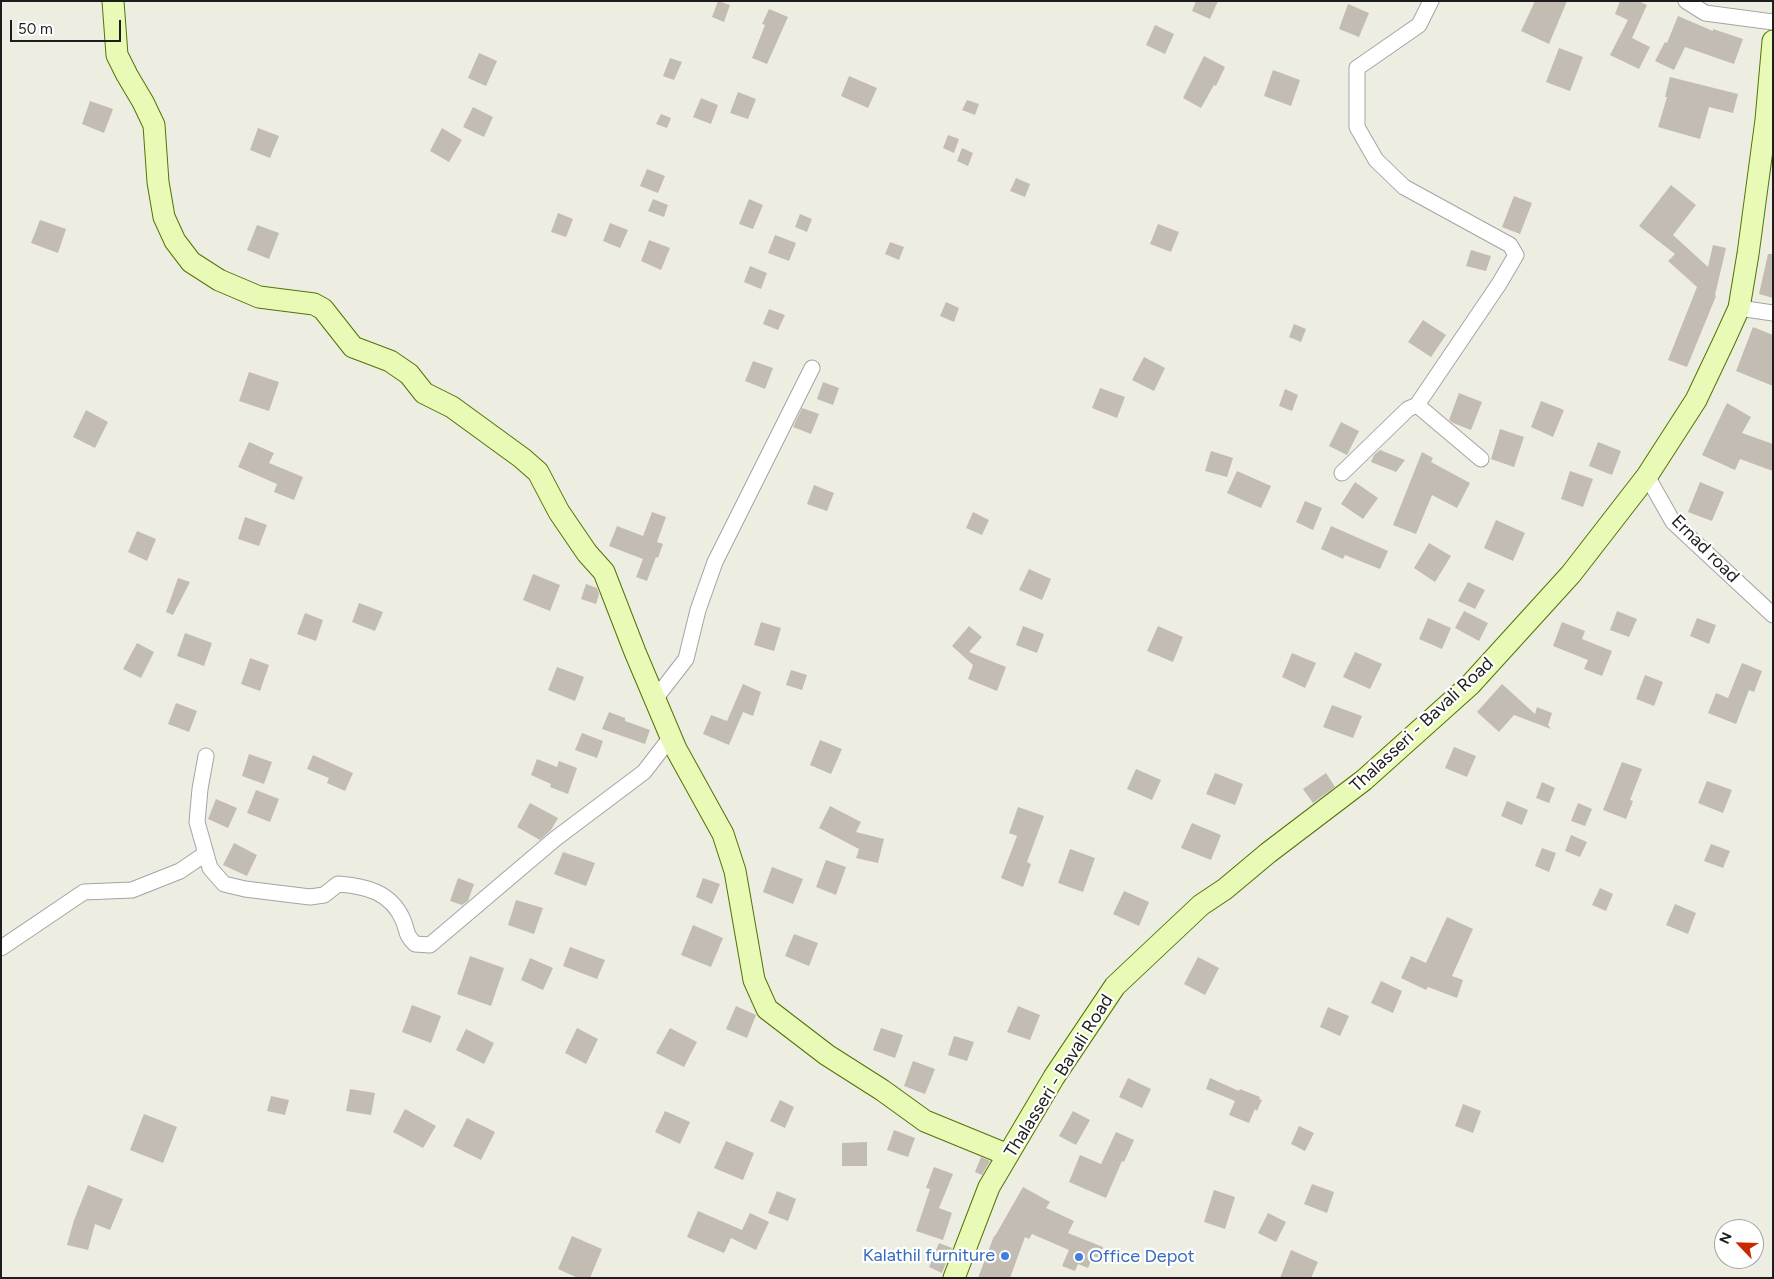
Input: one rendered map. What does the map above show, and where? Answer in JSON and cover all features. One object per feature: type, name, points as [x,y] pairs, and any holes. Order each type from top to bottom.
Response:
[{"type":"street","points":[[114,1],[117,55],[154,125],[158,182],[164,217],[175,241],[191,262],[220,280],[260,297],[314,304],[323,309],[354,346],[390,361],[409,374],[424,393],[452,407],[522,458],[538,472],[559,512],[587,553],[604,572],[634,652],[671,737],[723,834],[735,871],[754,980],[767,1009],[827,1056],[882,1090],[925,1121],[1008,1155]]},
{"type":"street","points":[[1342,473],[1408,409],[1417,405],[1499,284],[1516,255],[1510,246],[1404,187],[1376,160],[1357,127],[1357,68],[1418,25],[1430,1]]},
{"type":"street","points":[[1686,1],[1705,13],[1773,22]]},
{"type":"street","name":"Thalasseri - Bavali Road","points":[[954,1278],[990,1187],[1054,1077],[1116,986],[1200,905],[1225,889],[1268,853],[1364,780],[1470,685],[1571,574],[1647,476],[1696,400],[1739,308],[1766,120],[1773,40]]},
{"type":"street","points":[[1739,308],[1773,313]]},
{"type":"street","points":[[655,699],[686,659],[698,610],[715,562],[812,368]]},
{"type":"street","points":[[1417,405],[1480,459]]},
{"type":"street","name":"Ernad road","points":[[1647,476],[1672,522],[1773,615]]},
{"type":"street","points":[[206,756],[200,788],[197,822],[210,868],[224,884],[245,889],[310,897],[324,895],[338,884],[361,885],[386,896],[402,919],[407,936],[415,944],[430,945],[555,839],[644,772],[671,737]]},
{"type":"street","points":[[1,948],[84,892],[132,890],[180,871],[205,854]]},
{"type":"building","points":[[718,1],[730,5],[724,22],[712,17]]},
{"type":"building","points":[[1196,1],[1218,1],[1210,19],[1192,11]]},
{"type":"building","points":[[1535,1],[1567,1],[1549,44],[1521,31]]},
{"type":"building","points":[[1620,1],[1638,1],[1647,5],[1632,38],[1650,47],[1639,69],[1610,55],[1628,20],[1615,14]]},
{"type":"building","points":[[1348,4],[1369,13],[1359,37],[1339,29]]},
{"type":"building","points":[[769,9],[788,17],[767,64],[752,58],[765,25],[762,24]]},
{"type":"building","points":[[1678,16],[1713,31],[1713,29],[1743,39],[1734,64],[1685,47],[1674,70],[1655,61],[1665,42],[1667,43]]},
{"type":"building","points":[[1155,25],[1174,34],[1165,54],[1146,45]]},
{"type":"building","points":[[1559,48],[1583,57],[1570,91],[1546,82]]},
{"type":"building","points":[[479,53],[497,61],[486,86],[468,78]]},
{"type":"building","points":[[1204,56],[1225,67],[1216,86],[1214,85],[1201,108],[1183,98]]},
{"type":"building","points":[[670,58],[682,62],[674,80],[663,76]]},
{"type":"building","points":[[1273,70],[1300,80],[1291,106],[1264,96]]},
{"type":"building","points":[[849,76],[877,88],[868,108],[841,96]]},
{"type":"building","points":[[1670,77],[1738,94],[1733,113],[1709,107],[1700,139],[1658,127],[1667,97],[1665,97]]},
{"type":"building","points":[[738,92],[756,99],[748,119],[730,113]]},
{"type":"building","points":[[701,98],[718,105],[711,124],[693,117]]},
{"type":"building","points":[[967,100],[979,104],[975,115],[962,110]]},
{"type":"building","points":[[90,101],[113,109],[104,133],[82,124]]},
{"type":"building","points":[[473,107],[493,117],[484,137],[463,127]]},
{"type":"building","points":[[661,114],[671,118],[667,128],[656,124]]},
{"type":"building","points":[[258,128],[279,136],[270,158],[250,150]]},
{"type":"building","points":[[442,128],[462,140],[449,162],[430,151]]},
{"type":"building","points":[[948,135],[959,139],[954,153],[943,148]]},
{"type":"building","points":[[962,148],[973,153],[968,166],[957,161]]},
{"type":"building","points":[[647,169],[665,176],[658,193],[640,186]]},
{"type":"building","points":[[1016,178],[1030,184],[1025,197],[1010,191]]},
{"type":"building","points":[[1671,185],[1696,205],[1673,235],[1708,267],[1713,245],[1726,248],[1716,296],[1687,367],[1668,360],[1697,287],[1668,261],[1675,254],[1639,226]]},
{"type":"building","points":[[1514,196],[1532,203],[1520,234],[1502,227]]},
{"type":"building","points":[[653,199],[668,205],[664,217],[648,211]]},
{"type":"building","points":[[749,199],[763,205],[753,229],[739,224]]},
{"type":"building","points":[[558,213],[573,219],[566,237],[551,232]]},
{"type":"building","points":[[800,214],[812,219],[807,232],[795,227]]},
{"type":"building","points":[[40,220],[66,229],[58,253],[31,243]]},
{"type":"building","points":[[610,223],[628,230],[620,248],[603,241]]},
{"type":"building","points":[[1158,224],[1179,232],[1171,252],[1150,244]]},
{"type":"building","points":[[257,225],[279,233],[269,259],[247,250]]},
{"type":"building","points":[[775,235],[796,243],[789,261],[768,253]]},
{"type":"building","points":[[649,240],[670,248],[661,270],[641,261]]},
{"type":"building","points":[[890,242],[904,247],[899,260],[885,254]]},
{"type":"building","points":[[1471,250],[1491,256],[1486,271],[1466,266]]},
{"type":"building","points":[[1768,254],[1773,254],[1773,298],[1759,294]]},
{"type":"building","points":[[750,266],[767,273],[761,289],[744,282]]},
{"type":"building","points":[[946,302],[959,308],[954,322],[940,316]]},
{"type":"building","points":[[769,309],[785,315],[778,330],[763,324]]},
{"type":"building","points":[[1423,320],[1446,335],[1431,357],[1408,342]]},
{"type":"building","points":[[1294,324],[1306,329],[1301,342],[1289,337]]},
{"type":"building","points":[[1753,327],[1773,335],[1773,386],[1736,371]]},
{"type":"building","points":[[1144,357],[1165,368],[1154,391],[1132,380]]},
{"type":"building","points":[[753,361],[773,368],[765,389],[745,381]]},
{"type":"building","points":[[249,372],[279,382],[269,411],[239,401]]},
{"type":"building","points":[[823,382],[839,388],[833,405],[817,399]]},
{"type":"building","points":[[1100,388],[1125,397],[1117,418],[1092,408]]},
{"type":"building","points":[[1285,389],[1298,395],[1292,411],[1279,406]]},
{"type":"building","points":[[1459,393],[1482,402],[1471,430],[1449,420]]},
{"type":"building","points":[[1541,401],[1564,410],[1553,437],[1531,427]]},
{"type":"building","points":[[1727,403],[1751,417],[1742,433],[1773,444],[1773,471],[1740,459],[1735,470],[1702,455]]},
{"type":"building","points":[[802,408],[819,414],[811,434],[793,427]]},
{"type":"building","points":[[86,410],[108,422],[95,448],[73,437]]},
{"type":"building","points":[[1341,422],[1359,431],[1347,455],[1329,446]]},
{"type":"building","points":[[1500,429],[1524,437],[1514,467],[1491,459]]},
{"type":"building","points":[[249,442],[274,453],[269,463],[303,477],[294,500],[274,492],[277,484],[238,467]]},
{"type":"building","points":[[1598,442],[1621,451],[1612,475],[1589,466]]},
{"type":"building","points":[[1380,450],[1405,460],[1396,472],[1371,462],[1374,455]]},
{"type":"building","points":[[1211,451],[1233,458],[1227,477],[1205,471]]},
{"type":"building","points":[[1422,452],[1433,458],[1431,462],[1470,483],[1457,508],[1432,495],[1416,534],[1393,525]]},
{"type":"building","points":[[1237,471],[1271,486],[1261,508],[1227,493]]},
{"type":"building","points":[[1570,471],[1593,479],[1583,507],[1561,499]]},
{"type":"building","points":[[1355,482],[1378,498],[1363,519],[1341,504]]},
{"type":"building","points":[[1700,482],[1724,492],[1712,521],[1688,512]]},
{"type":"building","points":[[814,485],[834,493],[827,511],[807,504]]},
{"type":"building","points":[[1305,501],[1322,508],[1313,530],[1296,522]]},
{"type":"building","points":[[652,512],[666,517],[657,542],[663,544],[647,581],[636,577],[643,559],[609,546],[617,526],[643,536]]},
{"type":"building","points":[[973,512],[989,520],[982,535],[966,528]]},
{"type":"building","points":[[245,517],[267,525],[259,546],[238,539]]},
{"type":"building","points":[[1496,520],[1525,533],[1513,561],[1484,548]]},
{"type":"building","points":[[1331,526],[1388,551],[1380,569],[1345,555],[1343,559],[1321,549]]},
{"type":"building","points":[[137,531],[156,539],[147,561],[128,552]]},
{"type":"building","points":[[1429,543],[1451,556],[1435,582],[1414,568]]},
{"type":"building","points":[[1029,569],[1051,579],[1042,600],[1019,590]]},
{"type":"building","points":[[533,574],[560,585],[550,611],[523,600]]},
{"type":"building","points":[[178,578],[190,582],[173,615],[166,612]]},
{"type":"building","points":[[1468,582],[1485,590],[1475,609],[1458,601]]},
{"type":"building","points":[[586,584],[597,588],[599,594],[596,604],[581,599]]},
{"type":"building","points":[[359,603],[383,612],[375,631],[352,622]]},
{"type":"building","points":[[1464,611],[1488,623],[1479,641],[1455,628]]},
{"type":"building","points":[[1617,611],[1637,619],[1629,637],[1610,630]]},
{"type":"building","points":[[305,613],[323,620],[316,641],[297,634]]},
{"type":"building","points":[[1428,618],[1451,628],[1442,649],[1419,639]]},
{"type":"building","points":[[1697,618],[1716,625],[1709,644],[1690,636]]},
{"type":"building","points":[[761,622],[781,628],[774,651],[754,645]]},
{"type":"building","points":[[1562,622],[1585,631],[1582,639],[1612,651],[1602,676],[1584,669],[1588,660],[1553,646]]},
{"type":"building","points":[[969,626],[982,637],[969,652],[1006,667],[997,691],[968,679],[973,665],[952,646]]},
{"type":"building","points":[[1023,626],[1044,634],[1037,653],[1016,645]]},
{"type":"building","points":[[1158,626],[1183,637],[1173,662],[1147,651]]},
{"type":"building","points":[[185,633],[212,643],[204,666],[177,656]]},
{"type":"building","points":[[137,643],[154,652],[141,678],[123,669]]},
{"type":"building","points":[[1355,652],[1382,664],[1370,689],[1343,677]]},
{"type":"building","points":[[1292,653],[1316,663],[1305,688],[1282,677]]},
{"type":"building","points":[[250,658],[269,665],[260,691],[241,684]]},
{"type":"building","points":[[1742,663],[1762,671],[1754,692],[1749,690],[1736,724],[1708,713],[1716,693],[1728,698]]},
{"type":"building","points":[[557,667],[584,677],[575,701],[548,690]]},
{"type":"building","points":[[791,670],[807,675],[802,690],[786,685]]},
{"type":"building","points":[[1645,675],[1663,682],[1654,706],[1636,699]]},
{"type":"building","points":[[743,684],[761,692],[753,716],[743,712],[729,745],[703,734],[711,715],[727,721]]},
{"type":"building","points":[[1502,684],[1535,714],[1537,707],[1552,713],[1548,725],[1551,729],[1514,715],[1499,732],[1477,712]]},
{"type":"building","points":[[176,703],[197,711],[189,732],[168,724]]},
{"type":"building","points":[[1332,705],[1362,716],[1353,738],[1323,727]]},
{"type":"building","points":[[609,712],[625,718],[625,721],[650,730],[645,744],[602,729]]},
{"type":"building","points":[[582,733],[603,741],[597,758],[575,750]]},
{"type":"building","points":[[820,740],[842,749],[831,774],[810,765]]},
{"type":"building","points":[[1454,747],[1476,756],[1467,777],[1445,768]]},
{"type":"building","points":[[249,754],[272,762],[264,784],[242,776]]},
{"type":"building","points":[[313,755],[353,773],[345,791],[327,783],[329,778],[307,769]]},
{"type":"building","points":[[537,759],[557,767],[559,761],[577,768],[568,794],[550,787],[551,784],[531,775]]},
{"type":"building","points":[[1622,762],[1642,769],[1630,800],[1633,801],[1626,819],[1603,810]]},
{"type":"building","points":[[1136,769],[1161,780],[1152,800],[1127,789]]},
{"type":"building","points":[[1215,773],[1243,784],[1235,805],[1206,794]]},
{"type":"building","points":[[1326,773],[1335,787],[1313,803],[1303,789]]},
{"type":"building","points":[[1707,781],[1732,790],[1723,813],[1698,803]]},
{"type":"building","points":[[1542,782],[1555,788],[1549,803],[1536,798]]},
{"type":"building","points":[[256,790],[279,799],[270,822],[247,813]]},
{"type":"building","points":[[216,799],[237,808],[228,828],[208,819]]},
{"type":"building","points":[[1507,801],[1528,810],[1522,825],[1501,816]]},
{"type":"building","points":[[530,803],[558,818],[551,830],[540,840],[517,827]]},
{"type":"building","points":[[1578,803],[1592,809],[1585,826],[1571,821]]},
{"type":"building","points":[[830,806],[861,822],[856,832],[884,839],[878,863],[856,858],[859,849],[819,828]]},
{"type":"building","points":[[1018,807],[1044,816],[1027,862],[1031,864],[1023,887],[1001,878],[1017,836],[1009,833]]},
{"type":"building","points":[[1192,823],[1221,835],[1211,860],[1181,848]]},
{"type":"building","points":[[1571,835],[1587,842],[1580,857],[1565,851]]},
{"type":"building","points":[[234,843],[257,855],[247,876],[223,865]]},
{"type":"building","points":[[1711,844],[1730,851],[1723,868],[1704,861]]},
{"type":"building","points":[[1542,848],[1556,853],[1549,872],[1535,866]]},
{"type":"building","points":[[1070,849],[1095,858],[1083,892],[1058,883]]},
{"type":"building","points":[[563,852],[595,863],[586,886],[554,874]]},
{"type":"building","points":[[826,860],[846,867],[836,895],[816,887]]},
{"type":"building","points":[[772,867],[803,879],[793,904],[763,892]]},
{"type":"building","points":[[458,878],[474,884],[468,901],[462,905],[450,901]]},
{"type":"building","points":[[703,878],[720,884],[712,904],[696,897]]},
{"type":"building","points":[[1600,888],[1613,894],[1606,911],[1592,905]]},
{"type":"building","points":[[1124,891],[1149,902],[1139,926],[1113,914]]},
{"type":"building","points":[[516,900],[543,908],[534,934],[508,925]]},
{"type":"building","points":[[1675,904],[1696,913],[1688,934],[1666,925]]},
{"type":"building","points":[[1447,917],[1473,929],[1452,976],[1463,980],[1457,998],[1428,987],[1426,990],[1401,978],[1411,956],[1426,963]]},
{"type":"building","points":[[693,925],[723,938],[711,967],[681,955]]},
{"type":"building","points":[[794,934],[818,943],[809,966],[785,956]]},
{"type":"building","points":[[570,947],[605,960],[597,979],[563,966]]},
{"type":"building","points":[[470,956],[504,968],[491,1006],[457,994]]},
{"type":"building","points":[[1198,957],[1219,968],[1205,995],[1184,984]]},
{"type":"building","points":[[530,958],[553,968],[543,990],[521,980]]},
{"type":"building","points":[[1381,981],[1402,991],[1393,1013],[1371,1003]]},
{"type":"building","points":[[412,1005],[441,1016],[431,1043],[402,1032]]},
{"type":"building","points":[[736,1006],[756,1015],[747,1038],[726,1029]]},
{"type":"building","points":[[1018,1006],[1040,1015],[1030,1040],[1007,1032]]},
{"type":"building","points":[[1328,1007],[1349,1016],[1340,1036],[1320,1027]]},
{"type":"building","points":[[577,1028],[598,1039],[586,1064],[565,1053]]},
{"type":"building","points":[[670,1028],[697,1042],[684,1067],[656,1053]]},
{"type":"building","points":[[881,1028],[903,1035],[895,1058],[873,1050]]},
{"type":"building","points":[[466,1029],[494,1043],[484,1064],[456,1050]]},
{"type":"building","points":[[954,1036],[974,1042],[967,1061],[948,1055]]},
{"type":"building","points":[[913,1061],[935,1069],[925,1094],[904,1086]]},
{"type":"building","points":[[1128,1078],[1151,1089],[1142,1108],[1119,1097]]},
{"type":"building","points":[[1210,1078],[1239,1091],[1240,1089],[1260,1097],[1259,1099],[1262,1100],[1257,1111],[1255,1109],[1249,1123],[1229,1115],[1235,1101],[1206,1089]]},
{"type":"building","points":[[350,1089],[375,1093],[371,1115],[346,1111]]},
{"type":"building","points":[[271,1096],[289,1100],[285,1115],[267,1111]]},
{"type":"building","points":[[780,1100],[794,1107],[785,1128],[770,1121]]},
{"type":"building","points":[[1463,1104],[1481,1111],[1473,1133],[1455,1126]]},
{"type":"building","points":[[405,1109],[436,1126],[423,1148],[393,1132]]},
{"type":"building","points":[[665,1111],[690,1122],[680,1144],[655,1132]]},
{"type":"building","points":[[1073,1111],[1090,1120],[1076,1145],[1059,1136]]},
{"type":"building","points":[[144,1114],[177,1127],[163,1163],[130,1150]]},
{"type":"building","points":[[467,1118],[495,1132],[481,1160],[453,1146]]},
{"type":"building","points":[[1299,1126],[1314,1133],[1305,1151],[1291,1144]]},
{"type":"building","points":[[894,1130],[915,1138],[908,1157],[887,1150]]},
{"type":"building","points":[[1116,1132],[1134,1140],[1124,1162],[1122,1161],[1106,1198],[1069,1182],[1080,1155],[1101,1164]]},
{"type":"building","points":[[726,1141],[754,1153],[743,1180],[714,1168]]},
{"type":"building","points":[[867,1142],[867,1166],[842,1166],[842,1143]]},
{"type":"building","points":[[981,1157],[990,1161],[982,1175],[975,1172]]},
{"type":"building","points":[[934,1167],[953,1174],[939,1208],[952,1213],[943,1240],[916,1231],[930,1189],[926,1188]]},
{"type":"building","points":[[1312,1184],[1334,1192],[1327,1213],[1304,1204]]},
{"type":"building","points":[[88,1185],[123,1199],[110,1230],[95,1224],[88,1250],[67,1245],[74,1220]]},
{"type":"building","points":[[1023,1187],[1050,1202],[1046,1208],[1074,1221],[1068,1233],[1103,1247],[1099,1258],[1093,1256],[1088,1268],[1078,1264],[1075,1271],[1062,1266],[1069,1250],[1032,1234],[1029,1239],[1025,1237],[1010,1278],[978,1278],[994,1236]]},
{"type":"building","points":[[1214,1190],[1235,1197],[1225,1229],[1204,1222]]},
{"type":"building","points":[[777,1191],[796,1199],[788,1221],[768,1213]]},
{"type":"building","points":[[698,1211],[742,1230],[750,1213],[769,1222],[756,1250],[731,1238],[724,1253],[687,1237]]},
{"type":"building","points":[[1268,1213],[1286,1222],[1276,1242],[1258,1233]]},
{"type":"building","points":[[572,1236],[602,1249],[590,1278],[578,1278],[558,1269]]},
{"type":"building","points":[[939,1243],[952,1248],[942,1273],[929,1267]]},
{"type":"building","points":[[1291,1250],[1318,1262],[1311,1278],[1280,1278]]},
{"type":"place","name":"Kalathil furniture","points":[[1005,1256]]},
{"type":"place","name":"Office Depot","points":[[1079,1257]]}]
